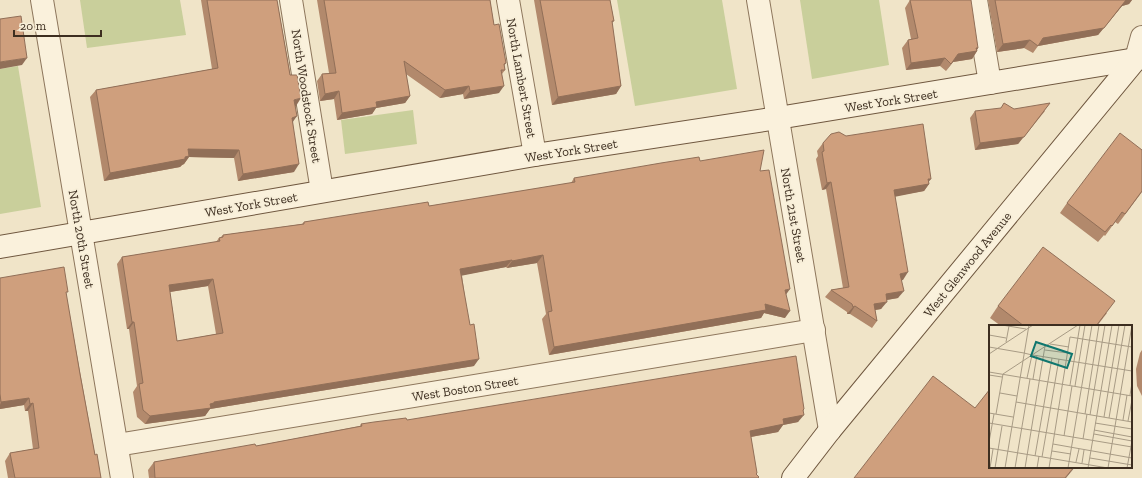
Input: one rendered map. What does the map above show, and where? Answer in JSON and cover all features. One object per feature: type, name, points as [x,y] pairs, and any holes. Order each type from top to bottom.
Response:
[{"type":"street","name":"North 20th Street","points":[[42,0],[122,478]]},
{"type":"street","name":"North Woodstock Street","points":[[291,0],[322,191]]},
{"type":"street","name":"North Lambert Street","points":[[508,0],[535,155]]},
{"type":"street","name":"North 21st Street","points":[[758,0],[830,430]]},
{"type":"street","points":[[976,0],[990,83]]},
{"type":"street","points":[[1140,56],[1142,37]]},
{"type":"street","name":"West York Street","points":[[0,247],[535,155],[778,118],[990,83],[1140,56]]},
{"type":"street","name":"West Glenwood Avenue","points":[[793,478],[830,430],[1140,56]]},
{"type":"street","name":"West Boston Street","points":[[117,445],[814,330]]},
{"type":"green space","points":[[80,0],[180,0],[186,35],[87,48]]},
{"type":"green space","points":[[617,0],[722,0],[737,89],[635,106]]},
{"type":"green space","points":[[800,0],[879,0],[889,65],[812,79]]},
{"type":"green space","points":[[18,66],[41,207],[0,214],[0,69]]},
{"type":"green space","points":[[413,110],[417,144],[345,154],[341,120]]},
{"type":"building","points":[[207,0],[277,0],[290,75],[297,75],[301,98],[294,100],[297,116],[292,118],[299,164],[243,174],[239,150],[188,149],[189,156],[185,157],[185,159],[110,173],[96,90],[218,68]]},
{"type":"building","points":[[324,0],[490,0],[494,25],[499,24],[506,63],[504,64],[505,70],[501,70],[504,86],[470,91],[469,86],[445,90],[404,61],[410,96],[376,102],[377,107],[342,113],[339,91],[325,94],[322,74],[336,73]]},
{"type":"building","points":[[540,0],[610,0],[614,21],[612,21],[621,86],[558,97]]},
{"type":"building","points":[[910,0],[971,0],[978,48],[976,48],[977,51],[958,54],[951,64],[945,58],[911,63],[908,40],[918,38]]},
{"type":"building","points":[[995,0],[1126,0],[1104,28],[1043,38],[1038,46],[1030,40],[1003,44]]},
{"type":"building","points":[[21,16],[27,58],[0,62],[0,19]]},
{"type":"building","points":[[1004,103],[1014,109],[1050,103],[1024,137],[980,143],[975,111],[1001,108]]},
{"type":"building","points":[[923,124],[931,179],[928,179],[929,184],[894,190],[908,272],[900,274],[904,291],[886,294],[887,302],[874,304],[877,321],[855,306],[853,307],[852,304],[831,290],[849,287],[831,182],[827,183],[822,152],[824,151],[823,143],[831,134],[839,132],[846,136]]},
{"type":"building","points":[[1120,133],[1142,150],[1142,191],[1125,214],[1122,212],[1112,226],[1111,225],[1105,232],[1067,203]]},
{"type":"building","points":[[764,150],[760,171],[769,170],[790,289],[785,290],[790,311],[765,304],[766,310],[554,347],[548,312],[552,311],[543,255],[460,269],[470,325],[474,324],[479,359],[214,402],[210,404],[211,408],[150,416],[143,410],[139,384],[143,383],[122,257],[220,241],[219,238],[223,237],[223,235],[304,224],[304,222],[428,202],[429,206],[575,182],[574,178],[699,157],[700,161]],"holes":[[[213,279],[223,333],[177,341],[169,285]]]},
{"type":"building","points":[[1043,247],[1115,301],[1097,325],[1023,325],[998,306]]},
{"type":"building","points":[[64,267],[68,292],[66,292],[80,374],[95,455],[97,454],[101,478],[15,478],[10,453],[39,448],[33,403],[30,404],[29,398],[1,402],[0,278]]},
{"type":"building","points":[[796,356],[804,415],[783,419],[784,424],[750,431],[756,474],[759,477],[758,478],[155,478],[154,462],[255,444],[256,446],[362,426],[361,424],[406,418],[407,420]]},
{"type":"building","points":[[933,376],[975,408],[989,390],[989,468],[1073,468],[1065,478],[854,478]]}]
